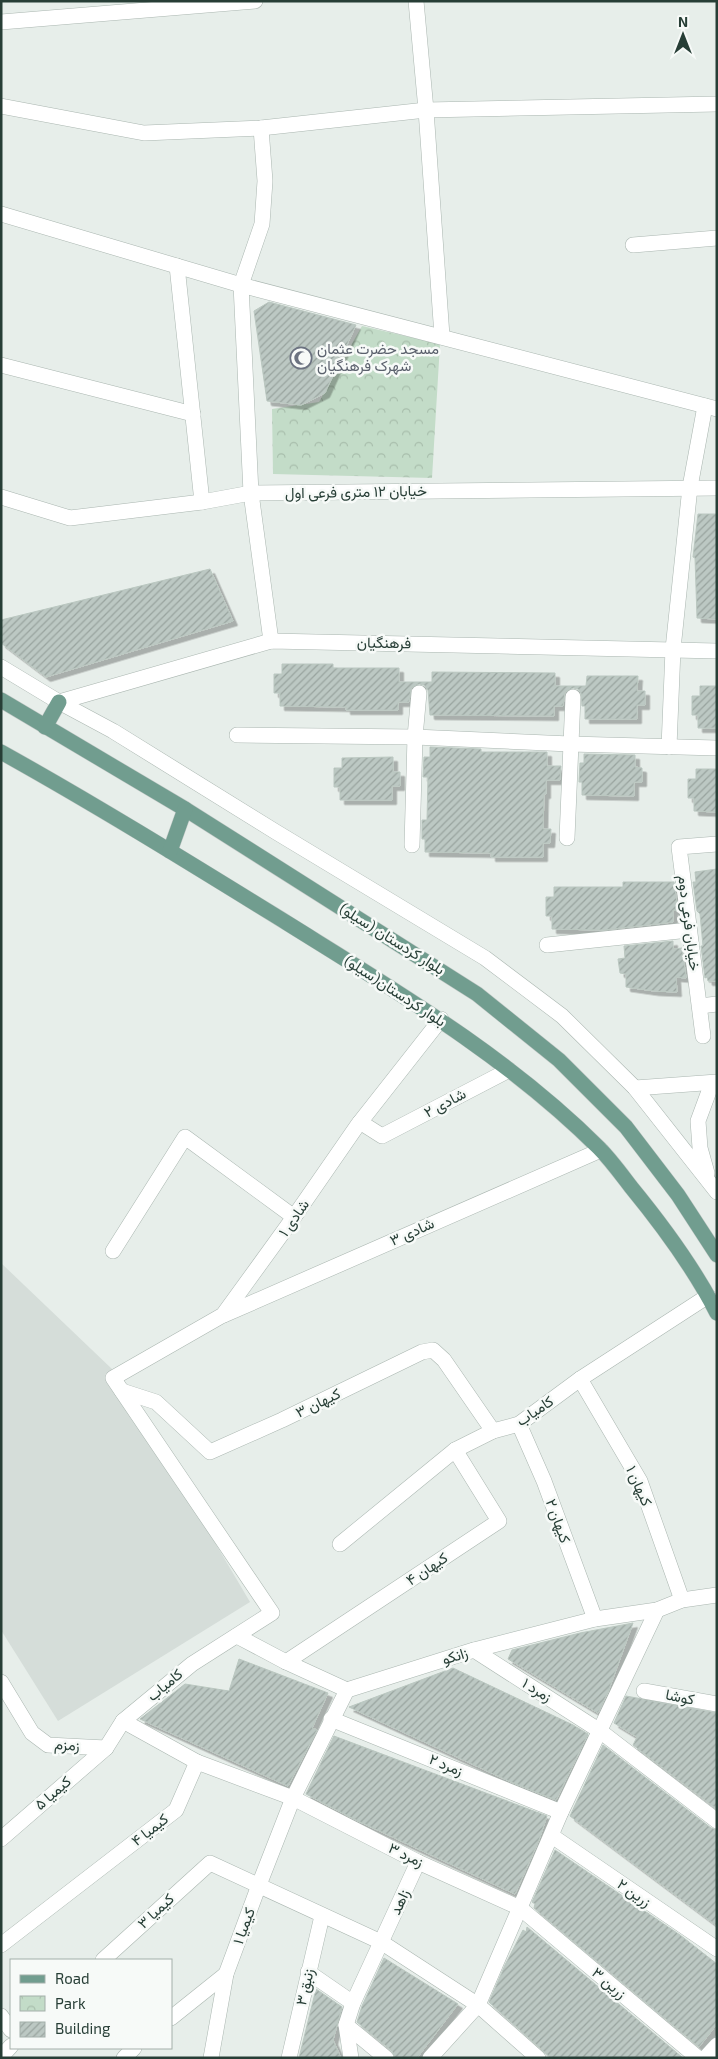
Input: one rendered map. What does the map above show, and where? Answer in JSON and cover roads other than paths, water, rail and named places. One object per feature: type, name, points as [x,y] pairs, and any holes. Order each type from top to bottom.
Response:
[{"type":"main road","name":"بلوار کردستان (سیلو)","points":[[1,700],[185,809],[477,994],[559,1060],[626,1127],[678,1195],[717,1255]]},
{"type":"main road","points":[[45,727],[59,702]]},
{"type":"main road","name":"بلوار کردستان(سیلو)","points":[[1,752],[170,851],[441,1019],[508,1070],[601,1150],[662,1224],[708,1296],[717,1314]]},
{"type":"main road","points":[[170,851],[185,809]]},
{"type":"street","points":[[1,22],[167,5],[255,1]]},
{"type":"street","points":[[416,1],[426,110],[442,336]]},
{"type":"street","points":[[1,106],[144,133],[260,128],[426,110],[717,104]]},
{"type":"street","points":[[260,128],[265,181],[262,224],[241,285],[251,493],[271,641]]},
{"type":"street","points":[[1,214],[241,285],[711,407],[690,487],[673,649],[669,747]]},
{"type":"street","points":[[633,245],[717,238]]},
{"type":"street","points":[[177,266],[202,502]]},
{"type":"street","points":[[1,365],[193,414]]},
{"type":"street","name":"خیابان ۱۲ متری فرعی اول","points":[[1,497],[70,518],[202,502],[251,493],[717,488]]},
{"type":"street","name":"فرهنگیان","points":[[59,702],[271,641],[717,651]]},
{"type":"street","points":[[1,668],[59,702],[113,730],[276,832],[485,958],[562,1016],[635,1088],[713,1186]]},
{"type":"street","points":[[412,845],[415,736],[419,693]]},
{"type":"street","points":[[567,838],[573,697]]},
{"type":"street","points":[[237,735],[415,736],[570,744],[717,748]]},
{"type":"street","name":"خیابان فرعی دوم","points":[[702,1036],[700,1006],[679,848],[717,844]]},
{"type":"street","points":[[547,945],[689,930]]},
{"type":"street","points":[[700,1006],[717,1004]]},
{"type":"street","name":"شادی ۱","points":[[122,1392],[114,1378],[223,1315],[360,1122],[441,1019]]},
{"type":"street","name":"شادی ۲","points":[[360,1122],[382,1136],[508,1070]]},
{"type":"street","points":[[635,1088],[714,1083],[698,1121],[700,1148],[713,1186]]},
{"type":"street","points":[[113,1251],[186,1137],[294,1217]]},
{"type":"street","name":"شادی ۳","points":[[223,1315],[601,1150]]},
{"type":"street","name":"کامیاب","points":[[340,1544],[455,1450],[493,1431],[519,1424],[580,1379],[708,1296]]},
{"type":"street","name":"کیهان ۳","points":[[122,1392],[156,1402],[210,1452],[282,1420],[422,1352],[433,1350],[444,1360],[493,1431]]},
{"type":"street","name":"کیهان ۱","points":[[580,1379],[640,1481],[682,1600]]},
{"type":"street","name":"کامیاب","points":[[106,1748],[123,1720],[192,1664],[272,1613],[122,1392]]},
{"type":"street","name":"کیهان ۲","points":[[519,1424],[544,1481],[595,1619]]},
{"type":"street","name":"کیهان ۴","points":[[286,1662],[499,1521],[455,1450]]},
{"type":"street","name":"زانکو","points":[[347,1690],[474,1650],[595,1619],[657,1610],[682,1600],[717,1595]]},
{"type":"street","points":[[430,2058],[478,2005],[561,1812],[657,1610]]},
{"type":"street","points":[[123,1720],[197,1762],[293,1798],[347,1690],[286,1662],[237,1636]]},
{"type":"street","name":"زمرد ۱","points":[[474,1650],[600,1730],[717,1821]]},
{"type":"street","name":"زمزم","points":[[3,1691],[32,1733],[48,1745],[106,1748]]},
{"type":"street","name":"کوشا","points":[[644,1691],[717,1704]]},
{"type":"street","name":"زمرد ۲","points":[[332,1719],[561,1812]]},
{"type":"street","name":"کیمیا ۵","points":[[1,1839],[106,1748]]},
{"type":"street","name":"کیمیا ۴","points":[[1,1945],[176,1810],[197,1762]]},
{"type":"street","name":"زمرد ۳","points":[[293,1798],[418,1862],[520,1908]]},
{"type":"street","name":"کیمیا ۱","points":[[211,2058],[226,1974],[293,1798]]},
{"type":"street","name":"زرین ۲","points":[[552,1836],[717,1949]]},
{"type":"street","name":"کیمیا ۳","points":[[104,1959],[210,1862],[259,1885]]},
{"type":"street","name":"زاهد","points":[[346,2025],[353,2003],[418,1862]]},
{"type":"street","points":[[259,1885],[381,1942],[478,2005],[538,2058]]},
{"type":"street","name":"زرین ۳","points":[[520,1908],[698,2058]]},
{"type":"street","name":"زنبق ۳","points":[[289,2058],[322,1916]]},
{"type":"street","points":[[308,1972],[353,2003]]},
{"type":"street","points":[[172,2017],[226,1974]]},
{"type":"street","points":[[1,2016],[10,2029]]},
{"type":"street","points":[[346,2025],[351,2058]]},
{"type":"street","points":[[346,2025],[386,2058]]},
{"type":"street","points":[[705,2058],[717,2045]]},
{"type":"street","points":[[1,2057],[10,2047]]},
{"type":"street","points":[[124,2058],[133,2049]]},
{"type":"place","name":"مسجد حضرت عثمان شهرک فرهنگیان","points":[[301,358]]}]
